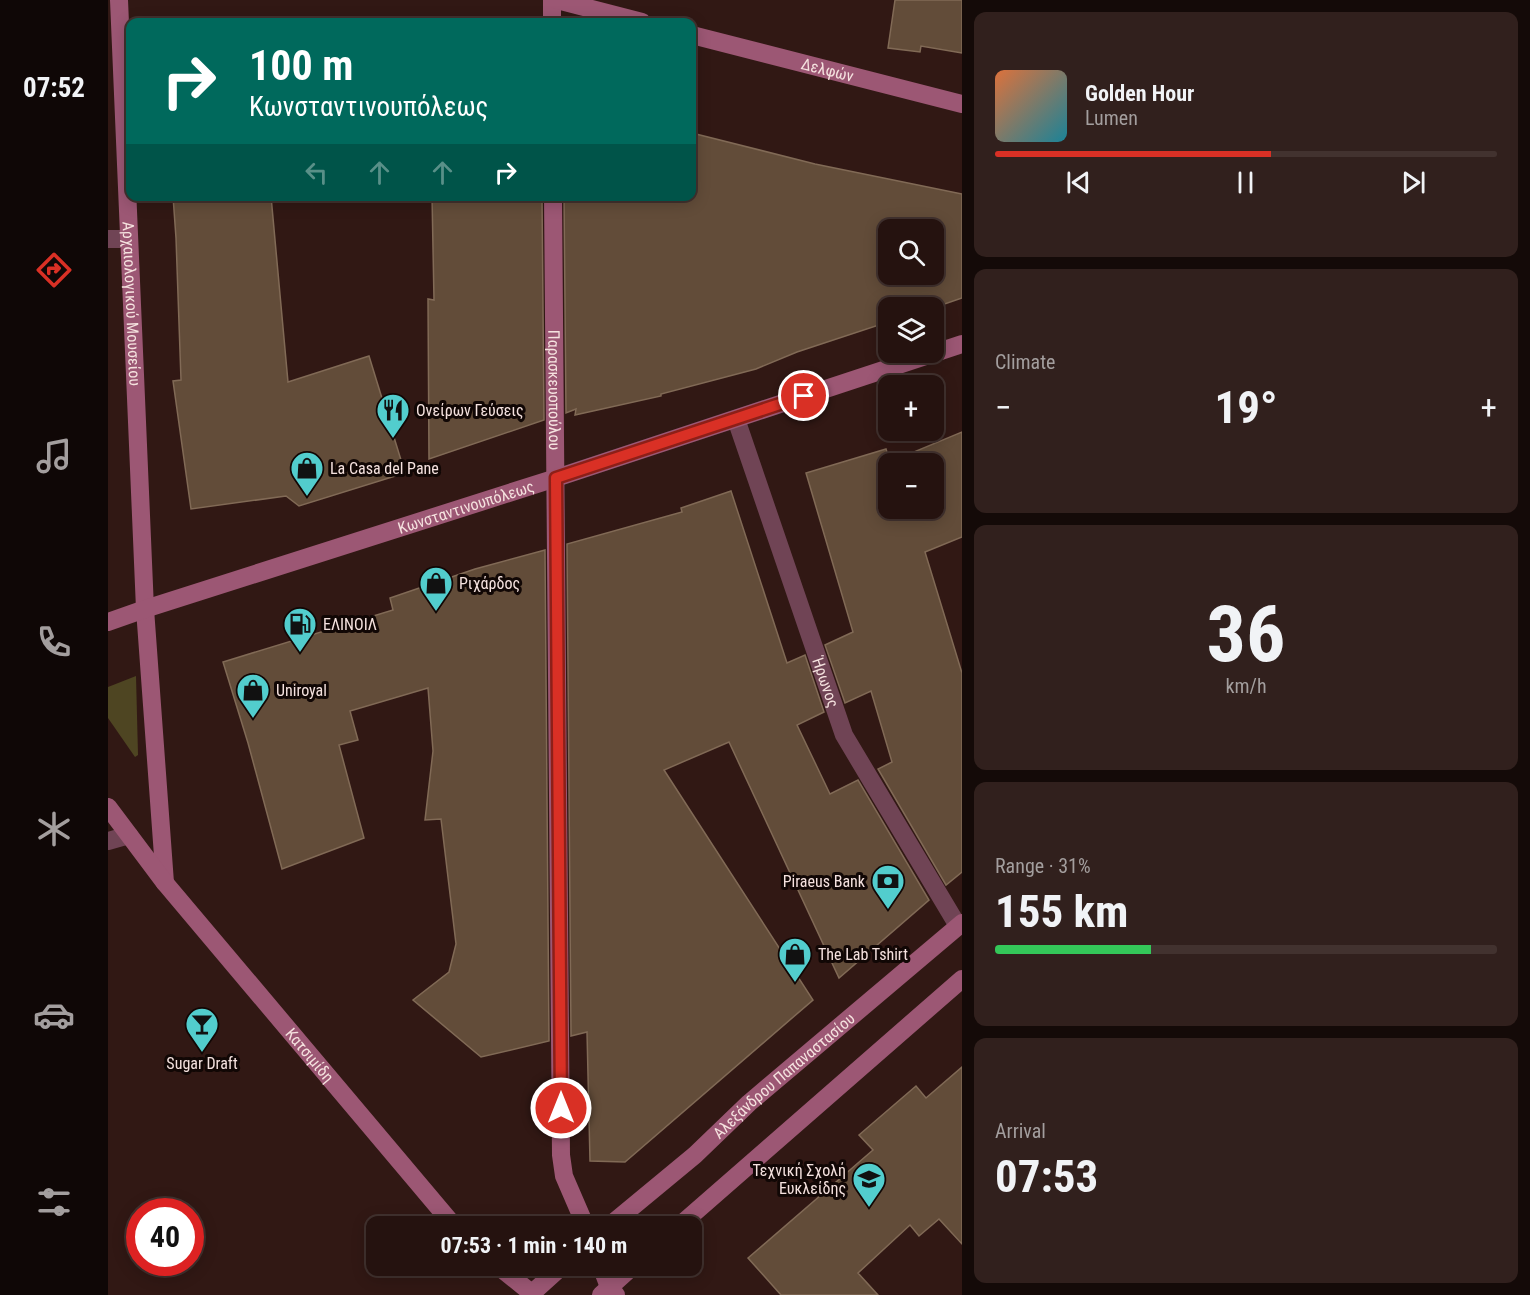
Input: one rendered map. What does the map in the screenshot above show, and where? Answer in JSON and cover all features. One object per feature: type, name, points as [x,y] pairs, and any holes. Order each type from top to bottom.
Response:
[{"type":"street","name":"Αρχαιολογικού Μουσείου","points":[[119,0],[126,167]]},
{"type":"street","points":[[552,0],[552,18]]},
{"type":"street","points":[[556,0],[626,18]]},
{"type":"street","name":"Δελφών","points":[[696,36],[962,104]]},
{"type":"street","name":"Αρχαιολογικού Μουσείου","points":[[127,201],[145,609]]},
{"type":"street","name":"Παρασκευοπούλου","points":[[553,201],[561,1155],[567,1186],[581,1216]]},
{"type":"street","points":[[108,239],[129,238]]},
{"type":"street","name":"Κωνσταντινουπόλεως","points":[[108,622],[962,344]]},
{"type":"street","name":"Ήρωνος","points":[[736,418],[844,735],[960,925]]},
{"type":"street","points":[[145,609],[165,883]]},
{"type":"street","name":"Κατσιμίδη","points":[[108,807],[165,883],[446,1216]]},
{"type":"street","points":[[108,841],[129,835]]},
{"type":"street","name":"Αλεξάνδρου Παπαναστασίου","points":[[621,1216],[695,1155],[749,1103],[960,925]]},
{"type":"street","points":[[691,1216],[962,979]]},
{"type":"street","points":[[510,1276],[532,1294],[551,1276]]},
{"type":"street","points":[[604,1276],[608,1292]]},
{"type":"street","points":[[608,1292],[623,1276]]},
{"type":"shaded area","points":[[136,676],[138,755],[135,757],[108,718],[108,687]]},
{"type":"building","points":[[895,0],[962,0],[962,53],[921,46],[920,52],[888,48]]},
{"type":"building","points":[[696,134],[815,164],[962,194],[962,298],[944,304],[944,297],[878,297],[878,325],[797,352],[756,369],[661,394],[661,396],[575,415],[576,409],[566,413],[564,201],[696,201]]},
{"type":"building","points":[[173,201],[271,201],[288,382],[369,356],[405,473],[299,506],[286,496],[191,509],[173,381],[181,380]]},
{"type":"building","points":[[432,201],[542,201],[544,420],[429,459],[428,299],[434,300]]},
{"type":"building","points":[[962,432],[962,537],[925,552],[962,673],[962,872],[946,885],[878,769],[892,762],[871,691],[845,703],[825,645],[853,632],[806,473],[886,449],[887,453],[878,453],[878,519],[944,519],[944,453],[912,453]]},
{"type":"building","points":[[731,491],[787,663],[805,655],[824,712],[797,725],[830,794],[858,780],[929,900],[839,978],[729,742],[664,770],[813,1000],[625,1162],[590,1161],[587,1032],[571,1036],[567,544],[682,512],[681,508]]},
{"type":"building","points":[[545,550],[549,1041],[481,1057],[413,1000],[449,972],[456,944],[441,819],[425,820],[433,751],[428,688],[350,711],[358,740],[339,745],[364,838],[282,869],[248,743],[223,662],[393,610],[390,598],[475,569]]},
{"type":"building","name":"Τεχνική Σχολή Ευκλείδης","points":[[962,1067],[962,1244],[939,1219],[919,1236],[910,1225],[858,1273],[878,1295],[781,1295],[748,1258],[873,1150],[859,1135],[916,1086],[926,1098]]},
{"type":"place","name":"Ονείρων Γεύσεις","points":[[393,439]]},
{"type":"place","name":"La Casa del Pane","points":[[307,497]]},
{"type":"place","name":"Ριχάρδος","points":[[436,612]]},
{"type":"place","name":"ΕΛΙΝΟΙΛ","points":[[300,653]]},
{"type":"place","name":"Uniroyal","points":[[253,719]]},
{"type":"place","name":"Piraeus Bank","points":[[888,910]]},
{"type":"place","name":"The Lab Tshirt","points":[[795,983]]},
{"type":"place","name":"Sugar Draft","points":[[202,1053]]},
{"type":"place","name":"Τεχνική Σχολή Ευκλείδης","points":[[869,1208]]},
{"type":"route","points":[[561,1108],[556,478],[804,396]]}]
